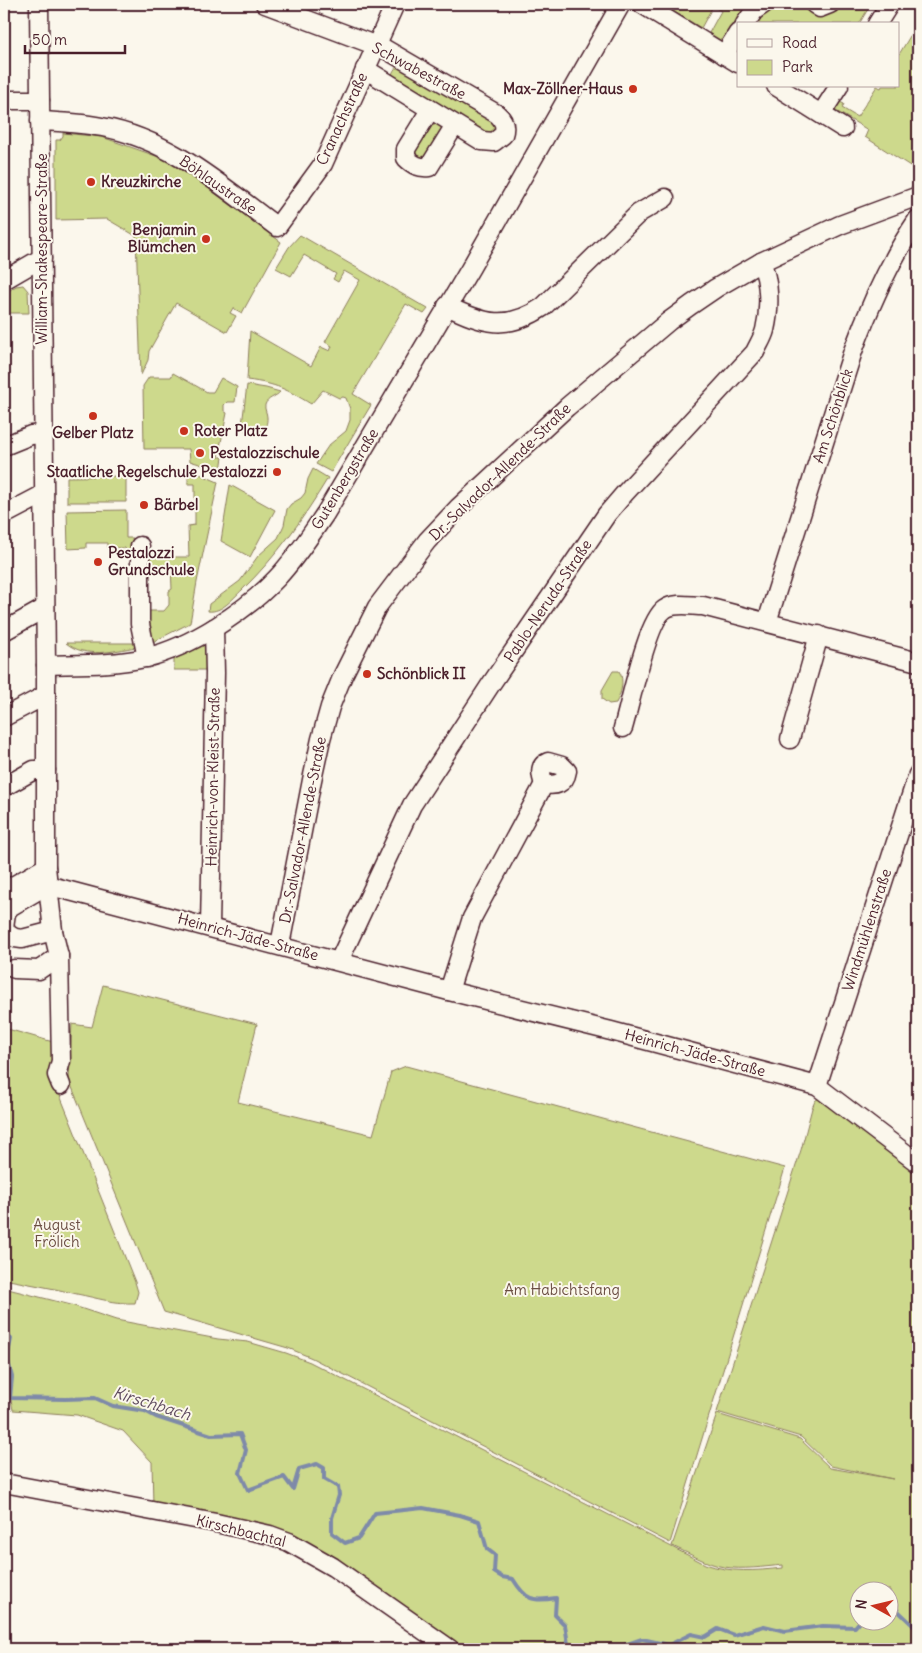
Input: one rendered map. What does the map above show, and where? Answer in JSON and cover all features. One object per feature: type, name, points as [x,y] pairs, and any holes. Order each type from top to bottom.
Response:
[{"type":"street","name":"William-Shakespeare-Straße","points":[[40,4],[47,876],[53,931],[59,956],[61,1060],[57,1074],[61,1084]]},
{"type":"street","name":"Schwabestraße","points":[[265,4],[385,49],[497,114],[502,118],[505,129],[499,140],[488,143],[365,70]]},
{"type":"street","name":"Cranachstraße","points":[[277,227],[323,164],[395,4]]},
{"type":"street","name":"Gutenbergstraße","points":[[46,665],[116,663],[146,658],[196,638],[214,628],[245,606],[277,578],[306,542],[329,506],[621,4]]},
{"type":"street","points":[[642,4],[731,59],[737,37]]},
{"type":"street","points":[[746,22],[754,11],[764,4]]},
{"type":"street","points":[[814,4],[820,8],[830,4]]},
{"type":"street","points":[[878,22],[889,5]]},
{"type":"street","points":[[779,88],[843,128]]},
{"type":"street","points":[[821,114],[837,88]]},
{"type":"street","points":[[4,100],[40,100]]},
{"type":"street","name":"Schwabestraße","points":[[430,110],[406,149],[406,158],[412,164],[421,168],[428,168],[455,125]]},
{"type":"street","name":"Böhlaustraße","points":[[40,121],[103,127],[147,140],[183,158],[277,227]]},
{"type":"street","name":"Dr.-Salvador-Allende-Straße","points":[[280,945],[321,739],[330,707],[343,675],[377,607],[434,534],[459,508],[567,407],[669,321],[716,288],[761,262],[840,225],[918,196]]},
{"type":"street","points":[[447,306],[469,317],[487,321],[504,323],[521,320],[544,307],[639,213],[665,198]]},
{"type":"street","name":"Am Schönblick","points":[[767,622],[853,351],[869,308],[918,219]]},
{"type":"street","points":[[4,280],[42,258]]},
{"type":"street","name":"Pablo-Neruda-Straße","points":[[339,961],[412,805],[491,684],[607,514],[755,352],[765,330],[768,301],[766,274],[761,262]]},
{"type":"street","points":[[4,446],[31,435],[43,434]]},
{"type":"street","points":[[4,515],[44,494]]},
{"type":"street","points":[[140,546],[140,624],[146,658]]},
{"type":"street","points":[[623,728],[650,632],[658,616],[665,609],[675,605],[703,606],[918,662]]},
{"type":"street","points":[[4,631],[46,608]]},
{"type":"street","name":"Heinrich-von-Kleist-Straße","points":[[210,927],[215,682],[214,628]]},
{"type":"street","points":[[790,738],[819,636]]},
{"type":"street","points":[[4,718],[46,695]]},
{"type":"street","points":[[4,787],[34,770],[46,770]]},
{"type":"street","name":"Windmühlenstraße","points":[[817,1086],[918,774]]},
{"type":"street","points":[[449,991],[472,918],[544,784]]},
{"type":"street","points":[[4,891],[47,876]]},
{"type":"street","points":[[47,876],[10,907],[6,913],[4,927],[8,934],[14,938],[22,939],[53,931]]},
{"type":"street","name":"Heinrich-Jäde-Straße","points":[[47,876],[210,927],[817,1086],[918,1164]]},
{"type":"street","points":[[14,969],[39,970],[59,956]]},
{"type":"street","name":"Kirschbachtal","points":[[4,1483],[216,1523],[270,1535],[289,1542],[333,1567],[450,1649]]},
{"type":"green space","points":[[662,4],[871,4],[860,22],[737,22],[737,50],[709,33],[721,11],[713,6],[701,28]]},
{"type":"green space","points":[[918,23],[918,171],[865,137],[868,130],[831,108],[836,100],[844,104],[842,108],[857,117],[876,88],[900,88],[900,53]]},
{"type":"green space","points":[[401,64],[499,124],[492,138],[392,79],[394,70]]},
{"type":"green space","points":[[429,116],[449,128],[430,160],[420,162],[411,148]]},
{"type":"green space","points":[[63,133],[102,137],[156,156],[172,164],[281,242],[242,313],[233,308],[230,313],[236,316],[227,332],[176,303],[149,351],[148,360],[141,375],[136,236],[107,219],[56,220],[56,140],[60,140]]},
{"type":"green space","points":[[300,235],[428,309],[424,314],[406,304],[353,394],[371,405],[331,472],[316,464],[329,445],[346,431],[350,420],[350,409],[346,398],[339,398],[323,390],[311,404],[281,388],[247,380],[250,331],[311,366],[321,347],[330,351],[332,346],[325,342],[360,280],[344,271],[338,282],[333,279],[336,274],[304,255],[291,276],[276,268],[289,247]]},
{"type":"green space","points":[[23,285],[28,291],[29,313],[4,313],[4,294],[16,286]]},
{"type":"green space","name":"Roter Platz","points":[[173,373],[207,392],[213,392],[221,378],[237,387],[235,402],[227,402],[224,405],[224,411],[227,413],[218,457],[223,457],[221,470],[190,461],[189,449],[144,449],[143,386],[149,377],[171,377]]},
{"type":"green space","points":[[247,385],[280,392],[266,403],[266,426],[261,432],[254,434],[246,432],[242,425]]},
{"type":"green space","points":[[188,469],[218,482],[190,623],[149,644],[145,608],[149,611],[164,611],[169,605],[169,591],[172,589],[171,567],[151,568],[146,564],[144,557],[189,557],[188,526],[195,525],[195,484],[188,484]]},
{"type":"green space","points":[[313,469],[328,478],[289,537],[267,564],[231,601],[218,610],[208,611],[209,604],[240,581],[258,556],[278,538],[284,525],[287,509],[305,493],[308,479]]},
{"type":"green space","points":[[126,476],[126,502],[67,502],[67,477]]},
{"type":"green space","points":[[230,485],[275,510],[250,557],[221,541]]},
{"type":"green space","points":[[126,510],[126,538],[133,538],[133,548],[135,551],[126,551],[125,548],[107,548],[107,543],[86,543],[86,548],[68,549],[67,511]]},
{"type":"green space","points":[[203,642],[208,646],[210,670],[174,670],[174,660],[176,657]]},
{"type":"green space","points":[[66,643],[137,643],[136,647],[109,652],[91,652],[82,651]]},
{"type":"green space","points":[[613,671],[619,671],[622,687],[616,703],[609,704],[602,699],[602,690]]},
{"type":"green space","name":"Am Habichtsfang","points":[[103,985],[257,1024],[238,1102],[373,1135],[391,1072],[406,1066],[785,1168],[670,1543],[312,1358],[288,1348],[164,1312],[69,1080],[72,1024],[92,1027]]},
{"type":"green space","name":"August Frölich","points":[[4,1028],[53,1042],[51,1073],[135,1282],[138,1292],[135,1303],[120,1303],[4,1279]]},
{"type":"green space","points":[[819,1098],[918,1171],[918,1649],[443,1649],[304,1554],[153,1506],[152,1462],[123,1431],[77,1415],[13,1410],[4,1364],[4,1288],[71,1305],[116,1320],[218,1339],[248,1342],[286,1353],[310,1362],[705,1564],[734,1570],[783,1568],[783,1565],[746,1568],[717,1566],[672,1546],[717,1414],[800,1439],[830,1468],[893,1479],[831,1466],[801,1437],[717,1412],[801,1150],[815,1101]]},
{"type":"waterway","name":"Kirschbach","points":[[4,1334],[11,1339],[7,1358],[12,1377],[10,1398],[95,1398],[113,1406],[145,1411],[156,1417],[211,1435],[240,1434],[246,1450],[240,1473],[248,1490],[284,1477],[293,1489],[299,1469],[317,1464],[324,1468],[324,1479],[338,1487],[339,1495],[332,1518],[332,1533],[345,1543],[359,1538],[375,1513],[423,1508],[460,1515],[479,1521],[487,1549],[495,1555],[494,1572],[502,1577],[513,1579],[530,1598],[541,1600],[556,1598],[555,1615],[565,1625],[568,1644],[582,1649]]},
{"type":"waterway","name":"Kirschbach","points":[[900,1613],[918,1630]]},
{"type":"waterway","name":"Kirschbach","points":[[613,1649],[642,1639],[669,1645],[691,1634],[705,1637],[718,1629],[734,1635],[764,1626],[785,1631],[823,1626],[850,1627]]},
{"type":"place","name":"Max-Zöllner-Haus","points":[[633,89]]},
{"type":"place","name":"Kreuzkirche","points":[[91,182]]},
{"type":"place","name":"Benjamin Blümchen","points":[[206,239]]},
{"type":"place","name":"Gelber Platz","points":[[93,416]]},
{"type":"place","name":"Roter Platz","points":[[184,431]]},
{"type":"place","name":"Pestalozzischule","points":[[200,453]]},
{"type":"place","name":"Staatliche Regelschule Pestalozzi","points":[[277,472]]},
{"type":"place","name":"Bärbel","points":[[144,505]]},
{"type":"place","name":"Pestalozzi Grundschule","points":[[98,562]]},
{"type":"place","name":"Schönblick II","points":[[367,674]]}]
